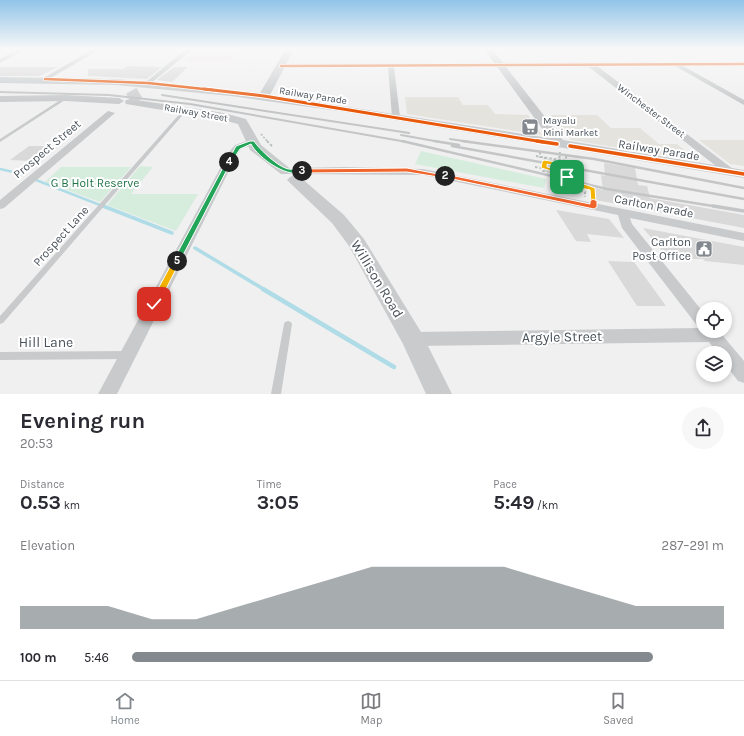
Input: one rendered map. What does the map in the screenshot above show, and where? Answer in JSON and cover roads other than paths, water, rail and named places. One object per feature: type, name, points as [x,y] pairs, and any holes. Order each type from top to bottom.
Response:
[{"type":"main road","points":[[264,96],[280,67]]},
{"type":"main road","points":[[502,67],[555,137],[558,148]]},
{"type":"main road","name":"Railway Parade","points":[[0,80],[64,80],[146,88],[220,98],[252,95],[264,96],[396,117],[558,148],[744,174]]},
{"type":"main road","name":"Railway Street","points":[[0,99],[66,98],[127,101],[185,110],[242,122],[248,130],[255,148],[265,157],[293,174]]},
{"type":"main road","name":"Willison Road","points":[[293,174],[338,219],[357,243],[413,339],[439,394]]},
{"type":"street","points":[[45,79],[66,67]]},
{"type":"street","points":[[146,88],[169,67]]},
{"type":"street","points":[[391,67],[396,117]]},
{"type":"street","name":"Winchester Street","points":[[594,67],[716,160],[729,172]]},
{"type":"street","points":[[682,67],[740,99],[744,103]]},
{"type":"street","name":"Prospect Street","points":[[0,206],[111,113]]},
{"type":"street","points":[[107,394],[234,152],[238,147],[252,142]]},
{"type":"street","name":"Carlton Parade","points":[[293,174],[351,170],[423,172],[744,237]]},
{"type":"street","points":[[623,213],[626,225],[696,314]]},
{"type":"street","name":"Argyle Street","points":[[413,339],[696,329]]},
{"type":"street","points":[[715,338],[744,375]]},
{"type":"lane","points":[[0,141],[66,98]]},
{"type":"lane","name":"Prospect Lane","points":[[0,321],[105,204],[185,110]]},
{"type":"lane","points":[[276,394],[288,324]]},
{"type":"lane","name":"Hill Lane","points":[[0,356],[127,355]]},
{"type":"waterway","points":[[0,169],[22,174]]},
{"type":"waterway","points":[[36,180],[105,207]]},
{"type":"waterway","points":[[103,206],[172,233]]},
{"type":"waterway","points":[[195,248],[265,290]]},
{"type":"waterway","points":[[263,289],[394,367]]},
{"type":"tunnel","points":[[129,99],[143,91]]},
{"type":"railway","points":[[0,92],[109,95],[190,104],[404,141]]},
{"type":"railway","points":[[162,95],[409,133]]},
{"type":"railway","points":[[401,135],[438,142]]},
{"type":"railway","points":[[450,139],[470,142]]},
{"type":"railway","points":[[404,141],[607,189],[719,207]]},
{"type":"railway","points":[[462,141],[594,159],[744,188]]},
{"type":"railway","points":[[438,142],[459,145]]},
{"type":"railway","points":[[452,146],[744,199]]},
{"type":"railway","points":[[713,206],[744,211]]},
{"type":"place","name":"Mayalu Mini Market","points":[[530,127]]},
{"type":"place","name":"Carlton Post Office","points":[[704,249]]},
{"type":"park label","name":"G B Holt Reserve","points":[[95,183]]}]
